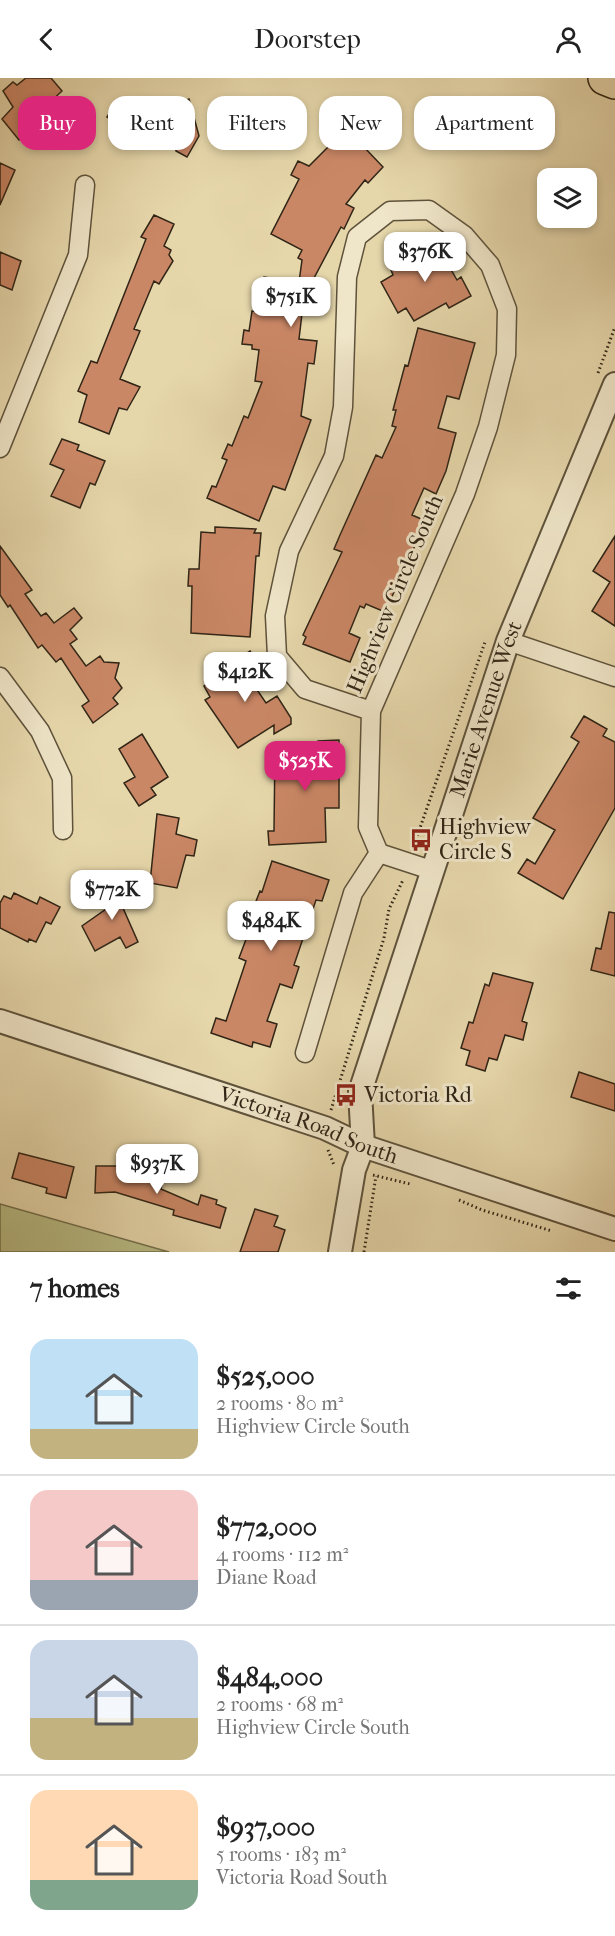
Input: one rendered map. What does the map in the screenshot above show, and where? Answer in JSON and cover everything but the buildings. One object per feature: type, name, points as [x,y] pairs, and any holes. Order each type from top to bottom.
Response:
[{"type":"highway","points":[[605,78],[615,82]]},
{"type":"street","points":[[0,448],[78,255],[85,184]]},
{"type":"street","name":"Highview Circle South","points":[[371,711],[305,689],[277,656],[275,616],[289,551],[334,456],[342,407],[346,276],[357,237],[390,211],[429,210],[464,234],[490,266],[507,309],[506,355],[488,427],[465,494],[371,711],[368,827],[379,853]]},
{"type":"street","name":"Marie Avenue West","points":[[340,1252],[354,1170],[363,1146],[360,1092],[508,641],[615,384]]},
{"type":"street","points":[[508,641],[615,677]]},
{"type":"street","points":[[0,677],[40,731],[62,778],[63,830]]},
{"type":"street","points":[[305,1053],[353,894],[379,853],[432,870]]},
{"type":"street","name":"Victoria Road South","points":[[0,1021],[325,1128],[363,1146],[615,1229]]},
{"type":"path","points":[[363,1252],[376,1176],[416,1185]]},
{"type":"path","points":[[456,1199],[482,1210],[562,1234]]},
{"type":"green space","points":[[0,1204],[169,1252],[0,1252]]},
{"type":"place","name":"Highview Circle S","points":[[421,840]]},
{"type":"place","name":"Victoria Rd","points":[[346,1095]]}]
